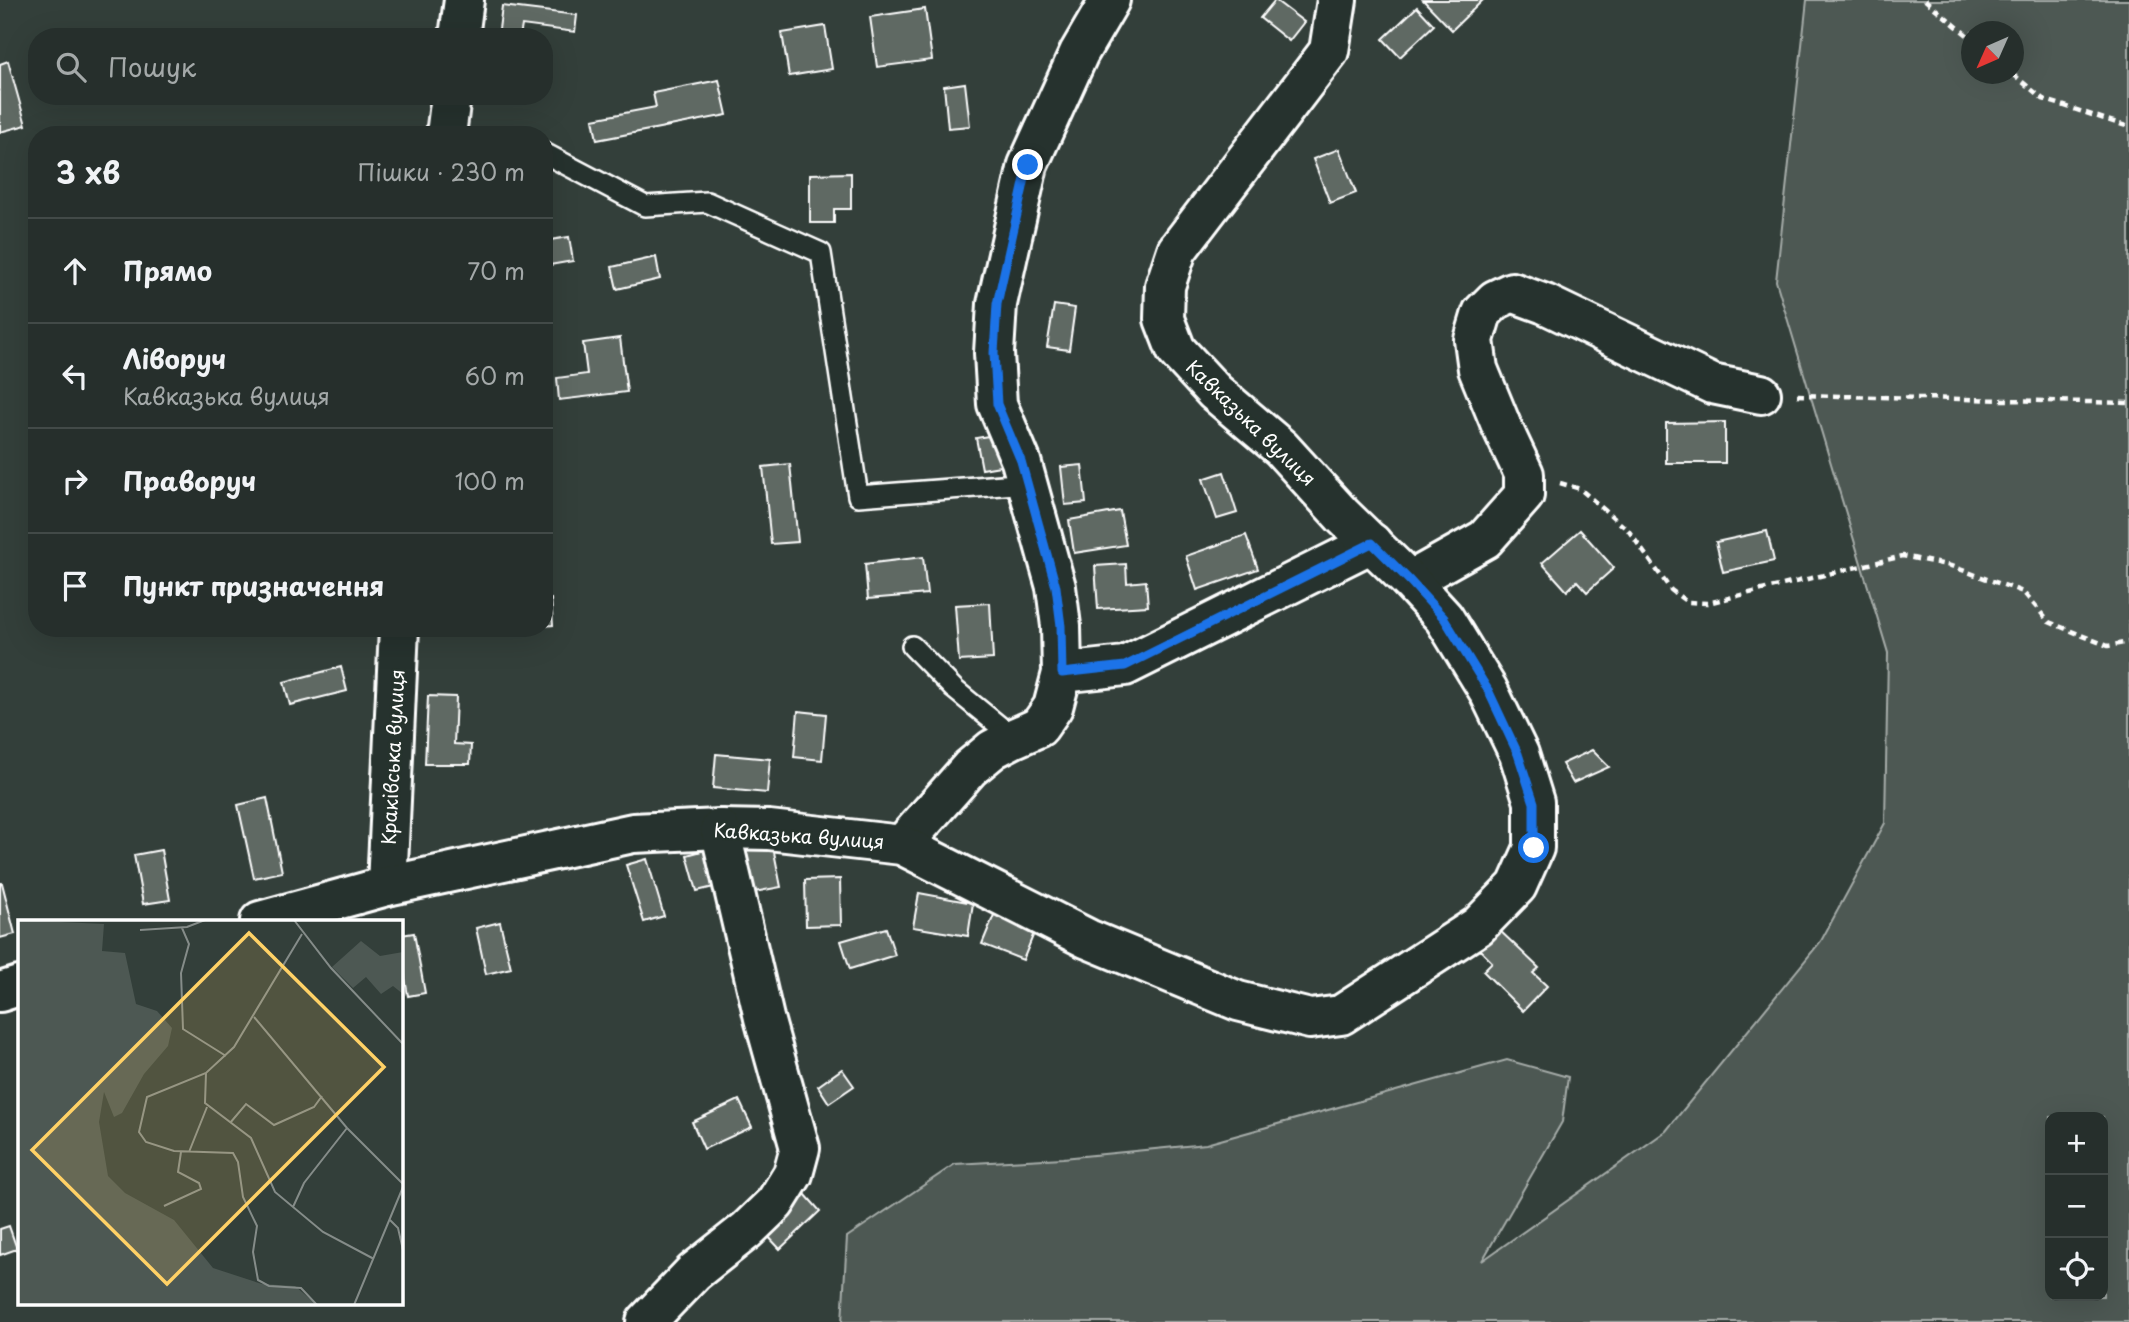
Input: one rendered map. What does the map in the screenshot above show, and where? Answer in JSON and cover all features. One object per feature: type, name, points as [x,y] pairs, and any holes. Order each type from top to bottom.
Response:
[{"type":"street","points":[[460,28],[464,0]]},
{"type":"street","points":[[902,845],[970,768],[993,749],[1039,727],[1053,707],[1062,673],[1061,626],[1056,587],[1021,461],[997,404],[994,353],[997,304],[1028,165],[1079,53],[1110,0]]},
{"type":"street","name":"Кавказька вулиця","points":[[264,920],[387,887],[633,834],[720,829],[769,830],[902,845],[1088,939],[1238,1001],[1310,1019],[1340,1015],[1478,926],[1517,887],[1534,848],[1534,803],[1518,754],[1488,690],[1444,618],[1343,516],[1281,448],[1215,392],[1176,350],[1164,319],[1165,286],[1177,250],[1329,51],[1337,0]]},
{"type":"street","points":[[447,126],[450,105]]},
{"type":"street","points":[[1410,581],[1485,539],[1524,495],[1524,474],[1478,369],[1474,340],[1482,313],[1495,300],[1512,292],[1545,304],[1712,384],[1760,394]]},
{"type":"street","points":[[1062,673],[1125,666],[1372,543]]},
{"type":"street","name":"Краківська вулиця","points":[[387,887],[399,637]]},
{"type":"street","points":[[646,1322],[694,1272],[747,1230],[775,1203],[793,1174],[800,1148],[764,1018],[720,829]]},
{"type":"street","points":[[0,992],[18,986]]},
{"type":"lane","points":[[553,158],[645,206],[707,202],[821,253],[858,496],[1028,483]]},
{"type":"lane","points":[[912,646],[954,689],[1014,737]]},
{"type":"path","points":[[1926,0],[1961,30]]},
{"type":"path","points":[[2024,83],[2043,99],[2129,127]]},
{"type":"path","points":[[1760,394],[2129,403]]},
{"type":"path","points":[[1524,474],[1580,489],[1628,530],[1671,590],[1687,602],[1708,603],[1903,556],[1951,566],[2023,592],[2049,622],[2108,646],[2129,642]]},
{"type":"shaded area","points":[[1807,0],[2129,0],[2129,1322],[842,1322],[847,1237],[955,1164],[1063,1158],[1206,1144],[1507,1060],[1568,1077],[1562,1122],[1482,1261],[1666,1131],[1821,941],[1885,823],[1888,653],[1776,281]]},
{"type":"building","points":[[1275,0],[1304,22],[1289,41],[1260,18]]},
{"type":"building","points":[[1423,0],[1483,0],[1452,30]]},
{"type":"building","points":[[502,6],[577,15],[575,32],[522,25],[522,28],[499,28]]},
{"type":"building","points":[[1417,7],[1434,25],[1400,57],[1383,39]]},
{"type":"building","points":[[925,9],[932,60],[877,67],[870,17]]},
{"type":"building","points":[[825,26],[832,69],[789,76],[782,33]]},
{"type":"building","points":[[8,61],[26,125],[0,132],[0,64]]},
{"type":"building","points":[[719,80],[727,115],[597,140],[593,119],[656,107],[653,93]]},
{"type":"building","points":[[965,83],[970,126],[948,128],[944,86]]},
{"type":"building","points":[[1339,149],[1356,193],[1330,203],[1313,159]]},
{"type":"building","points":[[851,173],[851,209],[834,209],[834,223],[810,223],[810,174]]},
{"type":"building","points":[[569,237],[573,261],[553,264],[553,240]]},
{"type":"building","points":[[656,257],[660,279],[617,289],[612,267]]},
{"type":"building","points":[[1054,305],[1075,308],[1069,350],[1047,347]]},
{"type":"building","points":[[620,338],[627,392],[559,400],[557,378],[587,374],[583,343]]},
{"type":"building","points":[[1725,422],[1725,463],[1666,463],[1666,423]]},
{"type":"building","points":[[1001,434],[1006,465],[982,469],[976,438]]},
{"type":"building","points":[[790,464],[798,542],[771,544],[763,467]]},
{"type":"building","points":[[1082,465],[1086,503],[1065,505],[1061,467]]},
{"type":"building","points":[[1224,472],[1237,513],[1217,519],[1203,479]]},
{"type":"building","points":[[1120,511],[1126,545],[1074,553],[1069,520]]},
{"type":"building","points":[[1580,530],[1614,568],[1587,592],[1577,581],[1567,591],[1542,563]]},
{"type":"building","points":[[1767,531],[1774,561],[1723,572],[1716,542]]},
{"type":"building","points":[[1246,535],[1258,569],[1197,590],[1186,556]]},
{"type":"building","points":[[923,557],[927,594],[868,599],[865,564]]},
{"type":"building","points":[[1126,564],[1127,583],[1146,581],[1148,606],[1098,609],[1095,566]]},
{"type":"building","points":[[990,603],[993,659],[959,661],[955,605]]},
{"type":"building","points":[[341,667],[347,691],[290,705],[284,682]]},
{"type":"building","points":[[428,696],[456,697],[454,744],[471,745],[470,764],[425,764]]},
{"type":"building","points":[[798,711],[826,714],[822,760],[794,757]]},
{"type":"building","points":[[1592,750],[1609,767],[1573,783],[1562,764]]},
{"type":"building","points":[[716,754],[770,759],[767,793],[713,788]]},
{"type":"building","points":[[267,798],[282,872],[254,878],[238,805]]},
{"type":"building","points":[[772,842],[781,887],[754,892],[745,847]]},
{"type":"building","points":[[709,849],[718,886],[697,891],[687,855]]},
{"type":"building","points":[[161,850],[170,900],[143,904],[134,855]]},
{"type":"building","points":[[647,859],[664,916],[644,922],[626,865]]},
{"type":"building","points":[[840,879],[841,925],[806,926],[805,880]]},
{"type":"building","points":[[0,883],[15,934],[0,938]]},
{"type":"building","points":[[919,893],[973,903],[968,936],[913,927]]},
{"type":"building","points":[[996,910],[1037,926],[1023,960],[982,944]]},
{"type":"building","points":[[500,922],[511,968],[486,974],[476,928]]},
{"type":"building","points":[[886,928],[895,955],[850,969],[841,941]]},
{"type":"building","points":[[1497,928],[1539,968],[1533,973],[1547,986],[1523,1011],[1483,971],[1492,962],[1478,948]]},
{"type":"building","points":[[414,933],[425,993],[408,996],[402,962],[402,935]]},
{"type":"building","points":[[842,1069],[854,1086],[829,1103],[818,1086]]},
{"type":"building","points":[[739,1100],[752,1127],[704,1149],[692,1122]]},
{"type":"building","points":[[805,1194],[820,1211],[780,1249],[764,1232]]},
{"type":"building","points":[[9,1226],[17,1249],[0,1255],[0,1229]]},
{"type":"route","points":[[1028,165],[997,304],[994,353],[997,404],[1021,461],[1056,587],[1061,626],[1062,673],[1125,666],[1372,543],[1444,618],[1488,690],[1518,754],[1534,803],[1534,848]]}]
